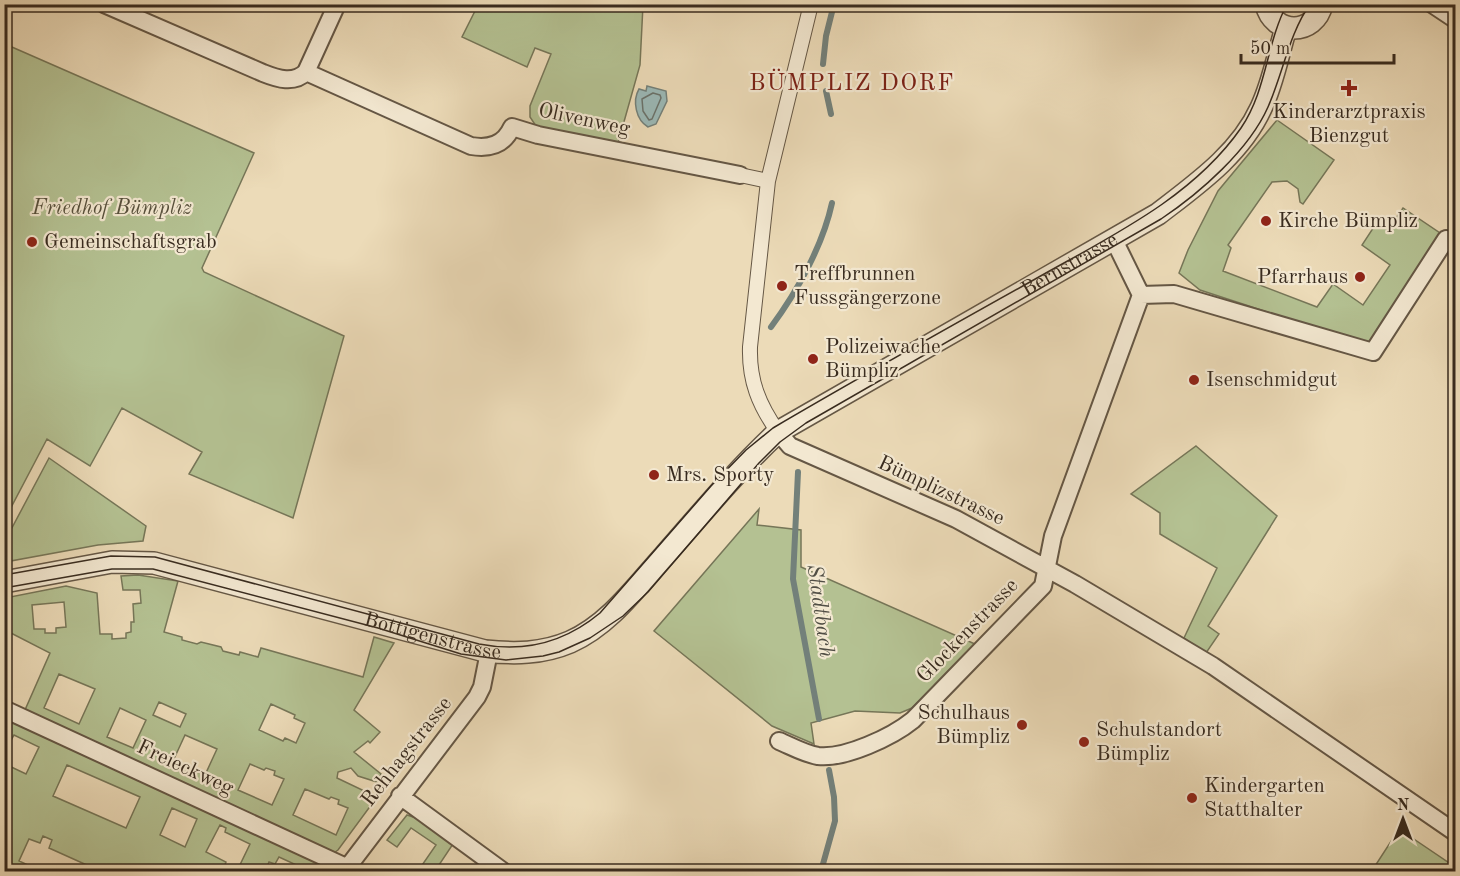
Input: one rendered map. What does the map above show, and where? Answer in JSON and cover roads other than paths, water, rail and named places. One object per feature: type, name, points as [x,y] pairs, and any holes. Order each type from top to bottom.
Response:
[{"type":"street","name":"Olivenweg","points":[[104,4],[263,73],[280,79],[301,75],[471,146],[480,148],[495,145],[504,139],[512,127],[538,135],[768,181]]},
{"type":"street","points":[[301,75],[337,4]]},
{"type":"street","name":"Bümplizstrasse","points":[[811,4],[768,181],[749,364],[760,406],[778,432],[790,446],[956,519],[1047,568],[1212,666],[1455,833]]},
{"type":"street","points":[[1266,4],[1274,21],[1286,28],[1299,28],[1310,24],[1317,17],[1322,4]]},
{"type":"street","points":[[1432,4],[1455,20]]},
{"type":"street","name":"Bernstrasse","points":[[778,432],[1158,214],[1209,175],[1231,153],[1262,107],[1286,28]]},
{"type":"street","points":[[1114,240],[1141,295],[1174,294],[1373,352],[1446,239]]},
{"type":"street","name":"Glockenstrasse","points":[[779,741],[810,754],[829,756],[871,744],[896,733],[913,720],[1043,586],[1053,536],[1141,295]]},
{"type":"street","name":"Bottigenstrasse","points":[[4,582],[112,562],[154,563],[467,648],[489,652],[527,653],[552,648],[573,640],[599,623],[625,600],[752,456],[778,432]]},
{"type":"street","name":"Rehhagstrasse","points":[[345,869],[477,697],[482,687],[489,652]]},
{"type":"street","name":"Freieckweg","points":[[4,709],[345,869]]},
{"type":"street","points":[[400,796],[504,872]]},
{"type":"water","points":[[647,86],[666,91],[667,101],[656,124],[648,127],[636,110],[639,89],[646,91]]},
{"type":"waterway","name":"Stadtbach","points":[[823,64],[826,36],[834,4]]},
{"type":"waterway","name":"Stadtbach","points":[[826,91],[831,114]]},
{"type":"waterway","name":"Stadtbach","points":[[771,327],[808,268],[832,203]]},
{"type":"waterway","name":"Stadtbach","points":[[798,472],[793,579],[819,719]]},
{"type":"waterway","name":"Stadtbach","points":[[823,864],[835,821],[834,797],[829,770]]},
{"type":"tram line","points":[[4,575],[111,556],[155,557],[479,644],[528,646],[572,632],[600,613],[711,486],[746,450],[773,428],[1117,233],[1172,197],[1197,176],[1221,154],[1250,113],[1280,19],[1287,4]]},
{"type":"tram line","points":[[4,588],[112,569],[153,569],[378,628],[461,654],[506,660],[559,652],[590,638],[623,616],[648,592],[759,463],[780,442],[806,423],[1161,219],[1192,197],[1236,154],[1260,123],[1297,28],[1310,4]]},
{"type":"place","name":"Kinderarztpraxis Bienzgut","points":[[1349,88]]},
{"type":"place","name":"Kirche Bümpliz","points":[[1266,221]]},
{"type":"place","name":"Gemeinschaftsgrab","points":[[32,242]]},
{"type":"place","name":"Pfarrhaus","points":[[1360,277]]},
{"type":"place","name":"Treffbrunnen Fussgängerzone","points":[[782,286]]},
{"type":"place","name":"Polizeiwache Bümpliz","points":[[813,359]]},
{"type":"place","name":"Isenschmidgut","points":[[1194,380]]},
{"type":"place","name":"Mrs. Sporty","points":[[654,475]]},
{"type":"place","name":"Schulhaus Bümpliz","points":[[1022,725]]},
{"type":"place","name":"Schulstandort Bümpliz","points":[[1084,742]]},
{"type":"place","name":"Kindergarten Statthalter","points":[[1192,798]]},
{"type":"district","name":"BÜMPLIZ DORF","points":[[852,84]]},
{"type":"park label","name":"Friedhof Bümpliz","points":[[112,208]]}]
